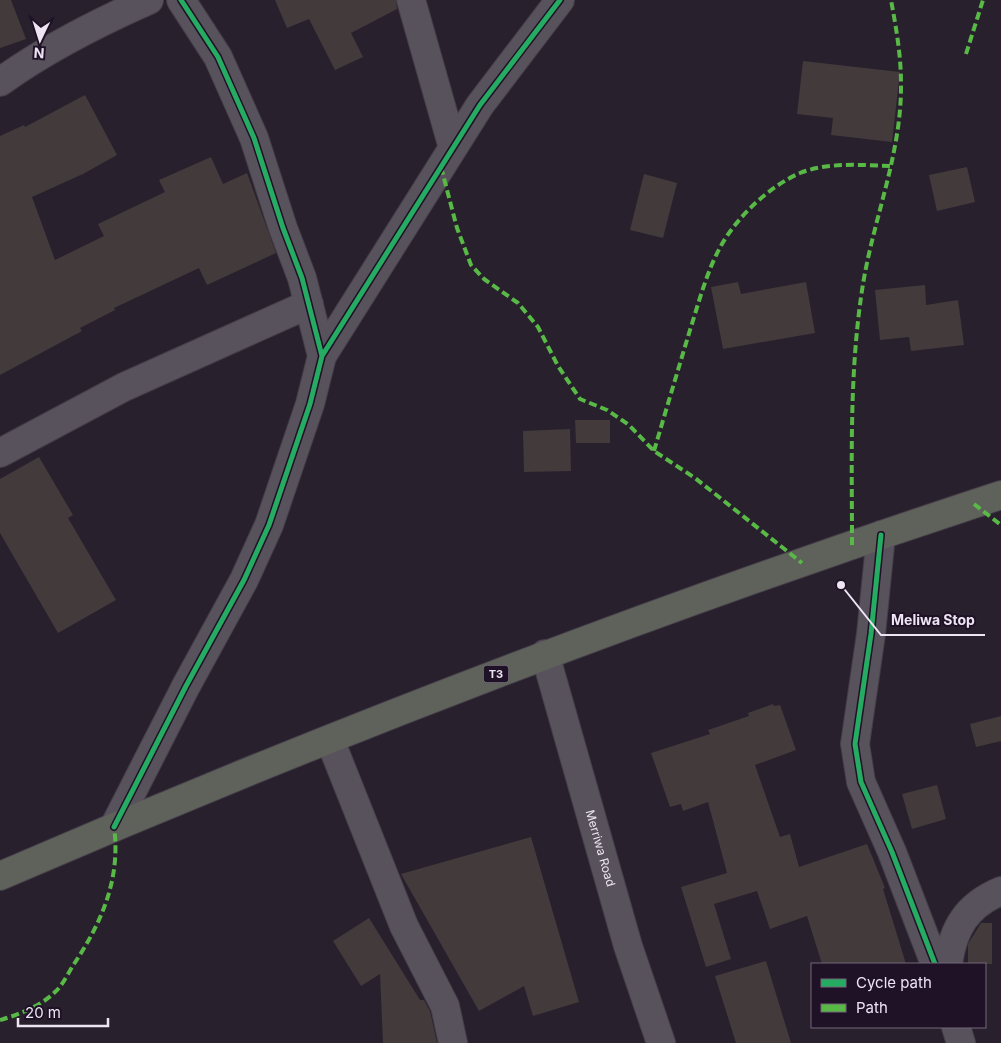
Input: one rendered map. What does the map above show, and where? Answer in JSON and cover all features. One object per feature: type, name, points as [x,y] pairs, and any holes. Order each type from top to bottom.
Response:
[{"type":"highway","name":"T3","points":[[0,876],[114,827],[545,654],[881,535],[1001,495]]},
{"type":"street","points":[[0,82],[26,63],[77,33],[149,0]]},
{"type":"street","points":[[181,0],[218,56],[254,138],[310,304],[322,356]]},
{"type":"street","points":[[411,0],[453,148]]},
{"type":"street","points":[[114,827],[186,686],[244,580],[269,525],[310,404],[322,356],[480,105],[560,0]]},
{"type":"street","points":[[0,452],[124,387],[310,304]]},
{"type":"street","points":[[881,535],[871,634],[855,744],[861,782],[892,852],[935,963]]},
{"type":"street","name":"Merriwa Road","points":[[545,654],[628,946],[661,1043]]},
{"type":"street","points":[[330,740],[404,926],[445,1006],[453,1043]]},
{"type":"street","points":[[948,963],[950,948],[961,921],[984,898],[1001,891]]},
{"type":"street","points":[[956,1028],[961,1043]]},
{"type":"building","points":[[0,0],[11,0],[26,39],[0,48]]},
{"type":"building","points":[[275,0],[396,0],[397,9],[351,33],[363,57],[335,70],[309,19],[287,28]]},
{"type":"building","points":[[803,61],[900,72],[892,142],[831,135],[833,118],[797,114]]},
{"type":"building","points":[[85,95],[117,155],[83,174],[32,197],[55,260],[104,236],[98,224],[165,192],[159,180],[211,157],[223,184],[247,173],[276,253],[207,285],[199,268],[114,308],[115,310],[80,328],[82,331],[0,375],[0,136],[24,125],[25,127]]},
{"type":"building","points":[[967,167],[975,202],[937,211],[929,175]]},
{"type":"building","points":[[644,174],[677,183],[663,238],[630,230]]},
{"type":"building","points":[[738,282],[741,294],[806,282],[815,333],[723,349],[711,287]]},
{"type":"building","points":[[925,285],[926,305],[958,300],[964,345],[911,351],[909,337],[880,340],[875,290]]},
{"type":"building","points":[[575,420],[610,420],[610,443],[576,443]]},
{"type":"building","points":[[570,429],[571,471],[524,472],[523,431]]},
{"type":"building","points":[[39,457],[73,515],[68,518],[116,600],[58,633],[0,533],[0,479]]},
{"type":"building","points":[[773,704],[774,706],[780,705],[796,750],[755,765],[780,837],[790,834],[799,867],[867,844],[885,888],[883,889],[906,963],[822,963],[807,916],[770,929],[757,891],[714,904],[731,959],[706,967],[681,887],[727,873],[708,802],[683,811],[681,804],[670,807],[651,753],[710,734],[708,730],[749,716],[748,713]]},
{"type":"building","points":[[1001,716],[1001,741],[976,747],[970,724]]},
{"type":"building","points":[[937,785],[946,819],[912,829],[902,794]]},
{"type":"building","points":[[531,837],[579,1002],[533,1016],[524,986],[479,1011],[401,874]]},
{"type":"building","points":[[369,918],[420,1000],[424,1000],[430,1011],[437,1043],[383,1043],[380,974],[361,986],[333,941]]},
{"type":"building","points":[[981,923],[992,923],[992,964],[968,963],[968,944]]},
{"type":"building","points":[[766,961],[791,1043],[736,1043],[715,976]]},
{"type":"marked path","points":[[852,545],[852,414],[855,349],[863,284],[892,159],[900,109],[900,62],[891,0]]},
{"type":"marked path","points":[[966,54],[983,0]]},
{"type":"marked path","points":[[654,451],[708,275],[722,244],[737,223],[766,194],[800,173],[833,166],[891,166]]},
{"type":"marked path","points":[[441,167],[457,228],[471,265],[484,279],[518,303],[538,327],[558,366],[580,399],[607,410],[629,425],[654,451],[695,478],[802,563]]},
{"type":"marked path","points":[[974,504],[1001,525]]},
{"type":"marked path","points":[[0,1020],[29,1009],[49,997],[58,989],[84,948],[101,916],[112,882],[115,864],[114,827]]},
{"type":"cycle path","points":[[114,827],[186,686],[244,580],[269,525],[310,404],[322,356],[302,278],[283,228],[254,138],[218,57],[181,0]]},
{"type":"cycle path","points":[[322,356],[480,105],[560,0]]},
{"type":"cycle path","points":[[881,535],[871,634],[855,744],[861,782],[892,852],[935,963]]},
{"type":"place","name":"Meliwa Stop","points":[[841,585]]}]
